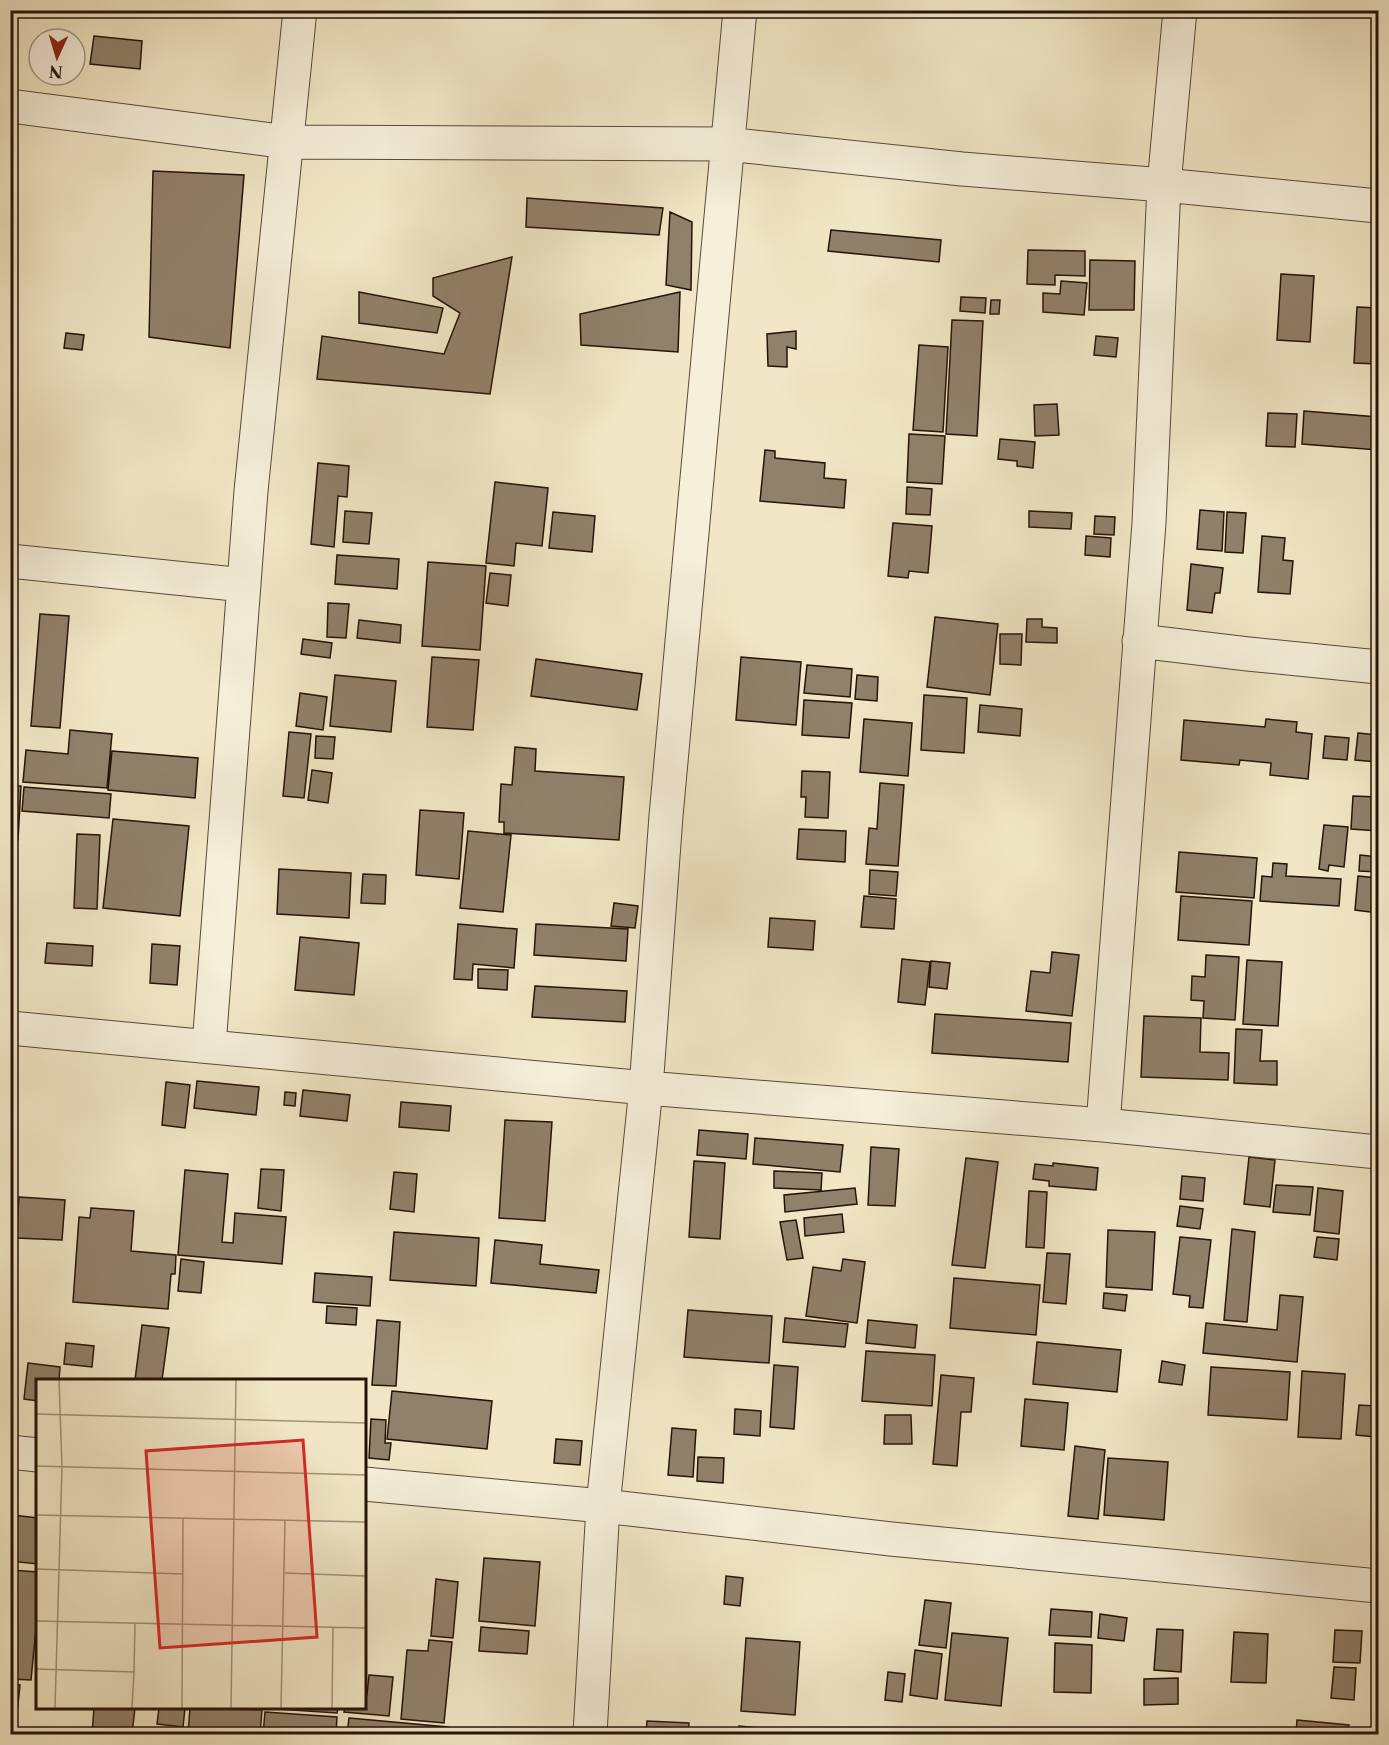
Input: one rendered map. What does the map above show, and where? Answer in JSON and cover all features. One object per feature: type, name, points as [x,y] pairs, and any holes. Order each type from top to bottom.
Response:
[{"type":"street","points":[[209,1046],[251,491],[300,10]]},
{"type":"street","points":[[590,1734],[603,1506],[646,1088],[666,816],[740,10]]},
{"type":"street","points":[[1103,1125],[1149,523],[1164,185],[1180,10]]},
{"type":"street","points":[[10,106],[288,142],[726,144],[962,169],[1164,185],[1378,206]]},
{"type":"street","points":[[10,561],[244,585]]},
{"type":"street","points":[[1139,641],[1378,667]]},
{"type":"street","points":[[10,1028],[646,1088],[1103,1125],[1378,1152]]},
{"type":"street","points":[[10,1452],[36,1455]]},
{"type":"street","points":[[366,1484],[603,1506],[891,1539],[1378,1586]]},
{"type":"building","points":[[94,36],[142,41],[140,69],[90,64]]},
{"type":"building","points":[[153,171],[244,175],[230,348],[149,337]]},
{"type":"building","points":[[527,198],[663,208],[659,235],[526,227]]},
{"type":"building","points":[[670,212],[692,222],[691,290],[666,285]]},
{"type":"building","points":[[831,230],[941,240],[939,262],[828,251]]},
{"type":"building","points":[[1028,250],[1085,251],[1085,276],[1055,275],[1055,285],[1027,284]]},
{"type":"building","points":[[512,257],[490,394],[317,379],[322,336],[444,354],[460,313],[433,296],[433,278]]},
{"type":"building","points":[[1090,260],[1135,261],[1134,310],[1089,310]]},
{"type":"building","points":[[1281,274],[1314,276],[1310,342],[1277,340]]},
{"type":"building","points":[[1061,281],[1087,283],[1084,315],[1043,312],[1043,293],[1060,294]]},
{"type":"building","points":[[359,292],[443,308],[437,333],[359,323]]},
{"type":"building","points":[[680,292],[678,352],[581,345],[580,314]]},
{"type":"building","points":[[961,297],[986,298],[985,313],[960,311]]},
{"type":"building","points":[[991,300],[1000,300],[999,314],[990,314]]},
{"type":"building","points":[[1357,307],[1378,308],[1378,364],[1354,363]]},
{"type":"building","points":[[952,320],[983,321],[977,436],[946,434]]},
{"type":"building","points":[[796,331],[796,349],[787,347],[787,367],[768,366],[767,334]]},
{"type":"building","points":[[66,333],[84,335],[82,350],[64,348]]},
{"type":"building","points":[[1096,336],[1118,338],[1116,357],[1094,355]]},
{"type":"building","points":[[919,345],[948,347],[943,432],[913,430]]},
{"type":"building","points":[[1057,404],[1059,435],[1035,436],[1034,405]]},
{"type":"building","points":[[1304,411],[1378,417],[1378,450],[1302,444]]},
{"type":"building","points":[[1268,413],[1297,414],[1295,447],[1266,446]]},
{"type":"building","points":[[909,434],[945,436],[942,484],[907,482]]},
{"type":"building","points":[[1000,439],[1035,442],[1033,468],[1017,466],[1017,461],[998,459]]},
{"type":"building","points":[[765,450],[775,451],[775,458],[825,463],[824,478],[846,480],[844,508],[760,501]]},
{"type":"building","points":[[318,463],[349,466],[347,497],[338,496],[334,547],[311,544]]},
{"type":"building","points":[[495,482],[548,488],[542,546],[516,543],[514,566],[486,563]]},
{"type":"building","points":[[907,487],[932,489],[930,515],[906,514]]},
{"type":"building","points":[[1200,510],[1224,512],[1222,551],[1197,549]]},
{"type":"building","points":[[345,511],[372,513],[369,544],[343,542]]},
{"type":"building","points":[[1029,511],[1072,513],[1071,529],[1029,527]]},
{"type":"building","points":[[553,512],[595,516],[592,552],[549,548]]},
{"type":"building","points":[[1227,512],[1246,513],[1243,553],[1225,552]]},
{"type":"building","points":[[1095,516],[1115,517],[1114,535],[1094,534]]},
{"type":"building","points":[[893,523],[932,526],[928,573],[909,571],[908,578],[888,576]]},
{"type":"building","points":[[1086,536],[1111,538],[1110,557],[1085,555]]},
{"type":"building","points":[[1262,536],[1285,538],[1283,560],[1293,561],[1290,594],[1258,592]]},
{"type":"building","points":[[337,555],[399,559],[397,589],[335,584]]},
{"type":"building","points":[[428,562],[486,566],[480,650],[422,646]]},
{"type":"building","points":[[1191,564],[1223,568],[1220,593],[1215,593],[1212,613],[1187,610]]},
{"type":"building","points":[[490,573],[511,575],[508,606],[486,603]]},
{"type":"building","points":[[328,603],[349,604],[346,638],[327,637]]},
{"type":"building","points":[[40,614],[69,616],[60,728],[31,726]]},
{"type":"building","points":[[935,617],[998,624],[990,695],[927,687]]},
{"type":"building","points":[[1027,619],[1042,619],[1042,627],[1057,628],[1057,643],[1026,642]]},
{"type":"building","points":[[359,620],[401,625],[400,643],[357,638]]},
{"type":"building","points":[[1000,634],[1022,634],[1021,665],[1000,664]]},
{"type":"building","points":[[303,639],[332,643],[330,658],[301,654]]},
{"type":"building","points":[[432,657],[479,660],[473,730],[427,727]]},
{"type":"building","points":[[741,657],[801,662],[796,725],[736,720]]},
{"type":"building","points":[[536,659],[642,674],[637,710],[531,696]]},
{"type":"building","points":[[807,665],[852,669],[850,697],[804,693]]},
{"type":"building","points":[[335,675],[396,681],[391,732],[330,726]]},
{"type":"building","points":[[857,675],[878,677],[877,701],[855,699]]},
{"type":"building","points":[[300,693],[327,697],[323,730],[296,726]]},
{"type":"building","points":[[924,695],[967,698],[964,753],[921,750]]},
{"type":"building","points":[[804,700],[852,703],[849,738],[802,735]]},
{"type":"building","points":[[980,705],[1022,709],[1020,736],[978,732]]},
{"type":"building","points":[[864,719],[912,723],[908,776],[860,772]]},
{"type":"building","points":[[1266,719],[1297,722],[1296,732],[1312,734],[1308,779],[1270,775],[1271,763],[1240,760],[1239,765],[1181,760],[1184,720],[1265,727]]},
{"type":"building","points":[[70,730],[112,734],[107,788],[23,782],[26,750],[68,754]]},
{"type":"building","points":[[289,732],[311,734],[304,798],[283,796]]},
{"type":"building","points":[[1358,733],[1378,735],[1378,762],[1355,760]]},
{"type":"building","points":[[316,736],[335,737],[333,759],[315,758]]},
{"type":"building","points":[[1325,736],[1349,738],[1347,760],[1323,758]]},
{"type":"building","points":[[515,747],[536,749],[535,771],[624,777],[619,840],[504,833],[504,822],[499,822],[501,784],[512,785]]},
{"type":"building","points":[[112,751],[198,758],[195,798],[108,790]]},
{"type":"building","points":[[312,770],[332,773],[328,803],[308,800]]},
{"type":"building","points":[[802,771],[830,772],[828,818],[805,817],[806,797],[801,797]]},
{"type":"building","points":[[880,783],[904,785],[898,866],[866,864],[869,828],[877,829]]},
{"type":"building","points":[[10,786],[21,786],[18,840],[10,840]]},
{"type":"building","points":[[24,787],[111,794],[109,818],[22,811]]},
{"type":"building","points":[[1353,796],[1378,797],[1378,831],[1351,829]]},
{"type":"building","points":[[420,810],[464,813],[459,879],[416,875]]},
{"type":"building","points":[[113,819],[189,826],[180,916],[103,908]]},
{"type":"building","points":[[1324,825],[1348,827],[1344,867],[1329,865],[1328,871],[1319,869]]},
{"type":"building","points":[[799,829],[846,831],[845,862],[797,859]]},
{"type":"building","points":[[468,831],[511,835],[503,912],[460,908]]},
{"type":"building","points":[[77,834],[100,835],[97,909],[74,908]]},
{"type":"building","points":[[1179,852],[1257,858],[1254,898],[1176,892]]},
{"type":"building","points":[[1360,855],[1378,857],[1378,872],[1359,871]]},
{"type":"building","points":[[1273,863],[1287,864],[1286,876],[1341,879],[1339,906],[1260,901],[1262,876],[1272,877]]},
{"type":"building","points":[[279,869],[351,873],[349,918],[277,914]]},
{"type":"building","points":[[870,870],[898,872],[896,896],[869,894]]},
{"type":"building","points":[[363,874],[386,875],[385,904],[361,903]]},
{"type":"building","points":[[1358,876],[1378,878],[1378,913],[1355,910]]},
{"type":"building","points":[[864,896],[896,899],[894,929],[861,927]]},
{"type":"building","points":[[1181,896],[1252,901],[1249,945],[1178,940]]},
{"type":"building","points":[[614,903],[638,906],[635,928],[611,926]]},
{"type":"building","points":[[770,918],[815,921],[813,950],[768,947]]},
{"type":"building","points":[[458,924],[517,929],[514,968],[473,964],[472,980],[454,979]]},
{"type":"building","points":[[536,924],[628,929],[626,961],[534,955]]},
{"type":"building","points":[[300,937],[359,943],[354,995],[295,990]]},
{"type":"building","points":[[47,943],[93,946],[92,966],[45,963]]},
{"type":"building","points":[[152,944],[180,946],[177,985],[150,983]]},
{"type":"building","points":[[1052,952],[1079,955],[1072,1016],[1026,1011],[1031,971],[1050,973]]},
{"type":"building","points":[[1206,955],[1239,957],[1235,1020],[1203,1018],[1204,1001],[1191,1000],[1192,976],[1205,977]]},
{"type":"building","points":[[902,959],[930,962],[925,1005],[898,1002]]},
{"type":"building","points":[[1247,960],[1282,962],[1278,1026],[1243,1024]]},
{"type":"building","points":[[931,961],[950,963],[947,989],[929,987]]},
{"type":"building","points":[[478,969],[508,970],[507,990],[478,988]]},
{"type":"building","points":[[535,986],[627,991],[625,1022],[532,1017]]},
{"type":"building","points":[[935,1014],[1071,1023],[1068,1062],[932,1053]]},
{"type":"building","points":[[1144,1016],[1201,1018],[1200,1052],[1229,1053],[1228,1080],[1141,1077]]},
{"type":"building","points":[[1236,1029],[1262,1030],[1260,1061],[1277,1061],[1277,1085],[1234,1083]]},
{"type":"building","points":[[197,1081],[259,1087],[256,1115],[194,1108]]},
{"type":"building","points":[[166,1082],[190,1085],[185,1128],[162,1125]]},
{"type":"building","points":[[303,1090],[350,1095],[347,1121],[300,1116]]},
{"type":"building","points":[[285,1092],[296,1093],[295,1106],[284,1105]]},
{"type":"building","points":[[401,1102],[451,1106],[449,1131],[399,1127]]},
{"type":"building","points":[[505,1120],[552,1122],[545,1221],[499,1218]]},
{"type":"building","points":[[699,1130],[748,1134],[746,1159],[697,1155]]},
{"type":"building","points":[[755,1138],[843,1145],[840,1172],[753,1164]]},
{"type":"building","points":[[871,1147],[899,1149],[895,1206],[868,1205]]},
{"type":"building","points":[[1249,1157],[1275,1160],[1270,1207],[1244,1204]]},
{"type":"building","points":[[966,1158],[998,1162],[985,1268],[952,1265]]},
{"type":"building","points":[[694,1161],[725,1163],[720,1239],[689,1237]]},
{"type":"building","points":[[1053,1163],[1098,1168],[1096,1190],[1049,1186],[1049,1181],[1033,1179],[1035,1164],[1053,1166]]},
{"type":"building","points":[[261,1169],[284,1170],[281,1211],[258,1208]]},
{"type":"building","points":[[185,1170],[228,1174],[222,1242],[233,1243],[235,1213],[286,1217],[282,1264],[178,1255]]},
{"type":"building","points":[[774,1171],[822,1173],[821,1190],[774,1188]]},
{"type":"building","points":[[394,1172],[417,1174],[414,1212],[390,1209]]},
{"type":"building","points":[[1182,1176],[1205,1178],[1203,1201],[1180,1199]]},
{"type":"building","points":[[1276,1185],[1313,1187],[1310,1215],[1273,1212]]},
{"type":"building","points":[[855,1188],[857,1204],[785,1212],[784,1195]]},
{"type":"building","points":[[1318,1188],[1343,1191],[1339,1234],[1314,1231]]},
{"type":"building","points":[[1029,1191],[1047,1192],[1044,1248],[1026,1247]]},
{"type":"building","points":[[19,1197],[65,1200],[62,1240],[16,1238]]},
{"type":"building","points":[[1180,1206],[1203,1209],[1200,1229],[1177,1226]]},
{"type":"building","points":[[91,1208],[134,1211],[131,1251],[176,1255],[175,1274],[171,1274],[168,1309],[73,1302],[79,1217],[90,1218]]},
{"type":"building","points":[[842,1214],[844,1232],[805,1236],[804,1218]]},
{"type":"building","points":[[796,1220],[803,1258],[787,1260],[780,1222]]},
{"type":"building","points":[[1232,1229],[1255,1232],[1247,1322],[1224,1320]]},
{"type":"building","points":[[1108,1230],[1155,1232],[1152,1290],[1106,1287]]},
{"type":"building","points":[[394,1232],[479,1238],[476,1286],[390,1280]]},
{"type":"building","points":[[1180,1237],[1211,1240],[1203,1308],[1189,1307],[1190,1296],[1173,1294]]},
{"type":"building","points":[[1317,1237],[1339,1239],[1337,1260],[1314,1257]]},
{"type":"building","points":[[495,1240],[542,1245],[540,1264],[599,1270],[596,1293],[491,1283]]},
{"type":"building","points":[[1047,1253],[1070,1254],[1066,1304],[1043,1302]]},
{"type":"building","points":[[181,1259],[204,1262],[201,1293],[178,1291]]},
{"type":"building","points":[[843,1259],[865,1262],[857,1323],[806,1316],[813,1267],[841,1271]]},
{"type":"building","points":[[315,1273],[372,1277],[370,1306],[313,1302]]},
{"type":"building","points":[[954,1278],[1040,1285],[1036,1335],[950,1328]]},
{"type":"building","points":[[1104,1293],[1127,1295],[1125,1311],[1103,1308]]},
{"type":"building","points":[[1280,1295],[1303,1297],[1297,1362],[1203,1353],[1206,1323],[1277,1330]]},
{"type":"building","points":[[327,1306],[357,1308],[356,1325],[326,1323]]},
{"type":"building","points":[[688,1310],[772,1316],[769,1363],[684,1357]]},
{"type":"building","points":[[785,1318],[848,1324],[845,1347],[783,1342]]},
{"type":"building","points":[[377,1320],[400,1322],[396,1386],[372,1385]]},
{"type":"building","points":[[868,1320],[917,1325],[915,1348],[866,1343]]},
{"type":"building","points":[[142,1325],[169,1328],[162,1379],[135,1379]]},
{"type":"building","points":[[1037,1342],[1121,1350],[1117,1392],[1033,1384]]},
{"type":"building","points":[[66,1343],[94,1346],[92,1367],[64,1364]]},
{"type":"building","points":[[866,1351],[935,1355],[932,1406],[862,1401]]},
{"type":"building","points":[[1162,1361],[1185,1365],[1182,1385],[1159,1382]]},
{"type":"building","points":[[28,1363],[60,1367],[59,1379],[36,1379],[36,1401],[24,1399]]},
{"type":"building","points":[[774,1365],[798,1367],[794,1429],[770,1427]]},
{"type":"building","points":[[1211,1367],[1290,1372],[1287,1420],[1208,1415]]},
{"type":"building","points":[[1302,1371],[1345,1374],[1341,1439],[1298,1437]]},
{"type":"building","points":[[941,1375],[974,1378],[971,1412],[961,1412],[957,1466],[933,1464]]},
{"type":"building","points":[[1378,1379],[1378,1449],[1375,1449],[1376,1437],[1356,1435],[1359,1405],[1375,1406]]},
{"type":"building","points":[[392,1391],[492,1401],[487,1449],[387,1439]]},
{"type":"building","points":[[1025,1399],[1068,1403],[1064,1450],[1021,1446]]},
{"type":"building","points":[[735,1409],[761,1411],[760,1436],[734,1434]]},
{"type":"building","points":[[885,1415],[911,1415],[912,1444],[884,1444]]},
{"type":"building","points":[[371,1419],[386,1420],[385,1443],[391,1443],[389,1460],[369,1458]]},
{"type":"building","points":[[672,1428],[696,1430],[693,1477],[668,1475]]},
{"type":"building","points":[[556,1439],[582,1441],[580,1465],[554,1463]]},
{"type":"building","points":[[1075,1446],[1105,1450],[1098,1519],[1068,1516]]},
{"type":"building","points":[[698,1457],[724,1458],[723,1483],[697,1481]]},
{"type":"building","points":[[1108,1458],[1168,1462],[1164,1520],[1104,1515]]},
{"type":"building","points":[[12,1515],[36,1518],[36,1564],[10,1561]]},
{"type":"building","points":[[484,1558],[540,1562],[535,1626],[479,1621]]},
{"type":"building","points":[[10,1570],[36,1572],[36,1629],[31,1680],[10,1679]]},
{"type":"building","points":[[726,1576],[743,1578],[740,1606],[724,1604]]},
{"type":"building","points":[[436,1579],[458,1582],[453,1638],[431,1636]]},
{"type":"building","points":[[925,1600],[951,1603],[946,1648],[919,1645]]},
{"type":"building","points":[[1051,1609],[1092,1612],[1091,1637],[1049,1635]]},
{"type":"building","points":[[1100,1614],[1127,1618],[1124,1641],[1098,1638]]},
{"type":"building","points":[[481,1627],[529,1631],[527,1654],[479,1651]]},
{"type":"building","points":[[1157,1629],[1183,1630],[1181,1672],[1154,1670]]},
{"type":"building","points":[[1335,1630],[1362,1631],[1360,1663],[1333,1662]]},
{"type":"building","points":[[1234,1632],[1268,1634],[1266,1683],[1231,1682]]},
{"type":"building","points":[[952,1633],[1008,1638],[1001,1706],[945,1700]]},
{"type":"building","points":[[746,1638],[800,1642],[795,1715],[741,1711]]},
{"type":"building","points":[[429,1640],[452,1642],[444,1723],[401,1719],[407,1650],[428,1651]]},
{"type":"building","points":[[1055,1643],[1092,1645],[1091,1693],[1054,1692]]},
{"type":"building","points":[[915,1650],[942,1654],[937,1699],[910,1695]]},
{"type":"building","points":[[1334,1667],[1356,1668],[1354,1700],[1331,1698]]},
{"type":"building","points":[[888,1672],[905,1674],[902,1702],[885,1700]]},
{"type":"building","points":[[369,1675],[393,1677],[389,1716],[344,1712],[345,1709],[366,1709]]},
{"type":"building","points":[[1178,1678],[1178,1704],[1144,1705],[1144,1679]]},
{"type":"building","points":[[10,1684],[20,1685],[15,1734],[10,1734]]},
{"type":"building","points":[[94,1709],[135,1709],[132,1734],[92,1734]]},
{"type":"building","points":[[159,1709],[185,1709],[183,1727],[157,1724]]},
{"type":"building","points":[[190,1709],[262,1710],[260,1734],[188,1734]]},
{"type":"building","points":[[276,1709],[338,1709],[337,1713]]},
{"type":"building","points":[[265,1712],[337,1717],[336,1734],[263,1734]]},
{"type":"building","points":[[349,1718],[448,1727],[448,1734],[347,1734]]},
{"type":"building","points":[[1297,1720],[1349,1725],[1348,1734],[1296,1734]]},
{"type":"building","points":[[647,1721],[689,1723],[688,1734],[646,1734]]},
{"type":"building","points":[[739,1726],[821,1734],[739,1734]]}]
